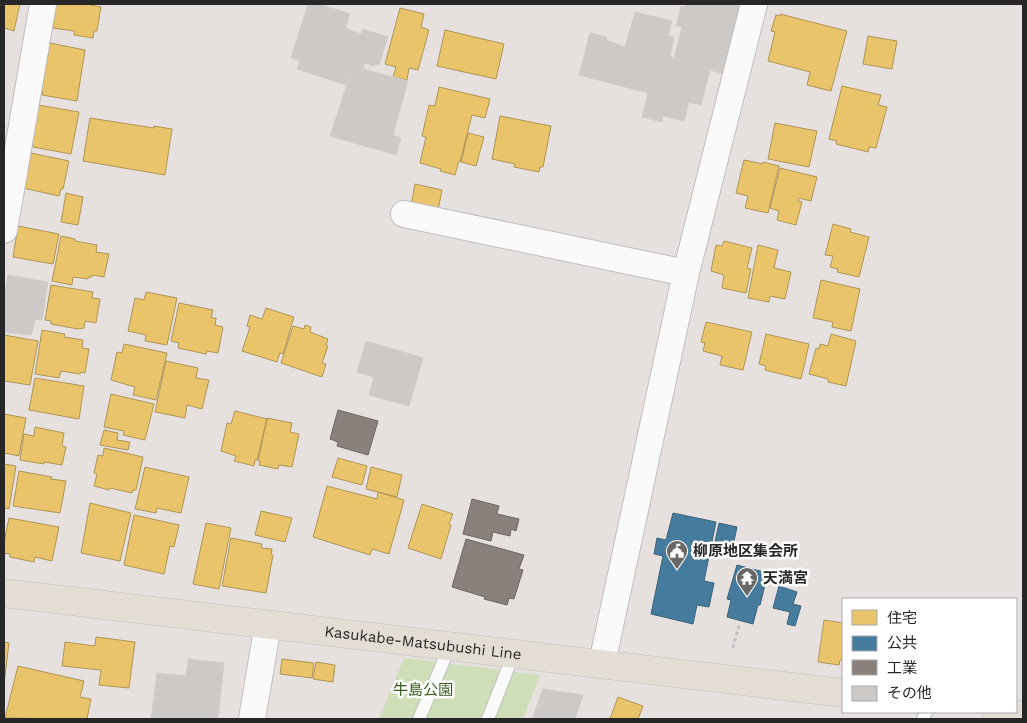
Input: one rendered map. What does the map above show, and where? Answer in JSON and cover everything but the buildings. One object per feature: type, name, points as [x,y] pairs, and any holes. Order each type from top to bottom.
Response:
[{"type":"main road","name":"Kasukabe-Matsubushi Line","points":[[4,593],[842,693]]},
{"type":"main road","points":[[1005,713],[1023,715]]},
{"type":"street","points":[[4,230],[43,4]]},
{"type":"street","points":[[602,663],[686,273],[754,4]]},
{"type":"street","points":[[404,214],[686,273]]},
{"type":"street","points":[[252,719],[268,624]]},
{"type":"lane","points":[[419,719],[450,646]]},
{"type":"lane","points":[[488,719],[514,653]]},
{"type":"path","points":[[733,650],[739,625]]},
{"type":"green space","name":"牛島公園","points":[[404,658],[540,675],[523,719],[379,719]]},
{"type":"place","name":"柳原地区集会所","points":[[677,570]]},
{"type":"place","name":"天満宮","points":[[747,597]]}]
